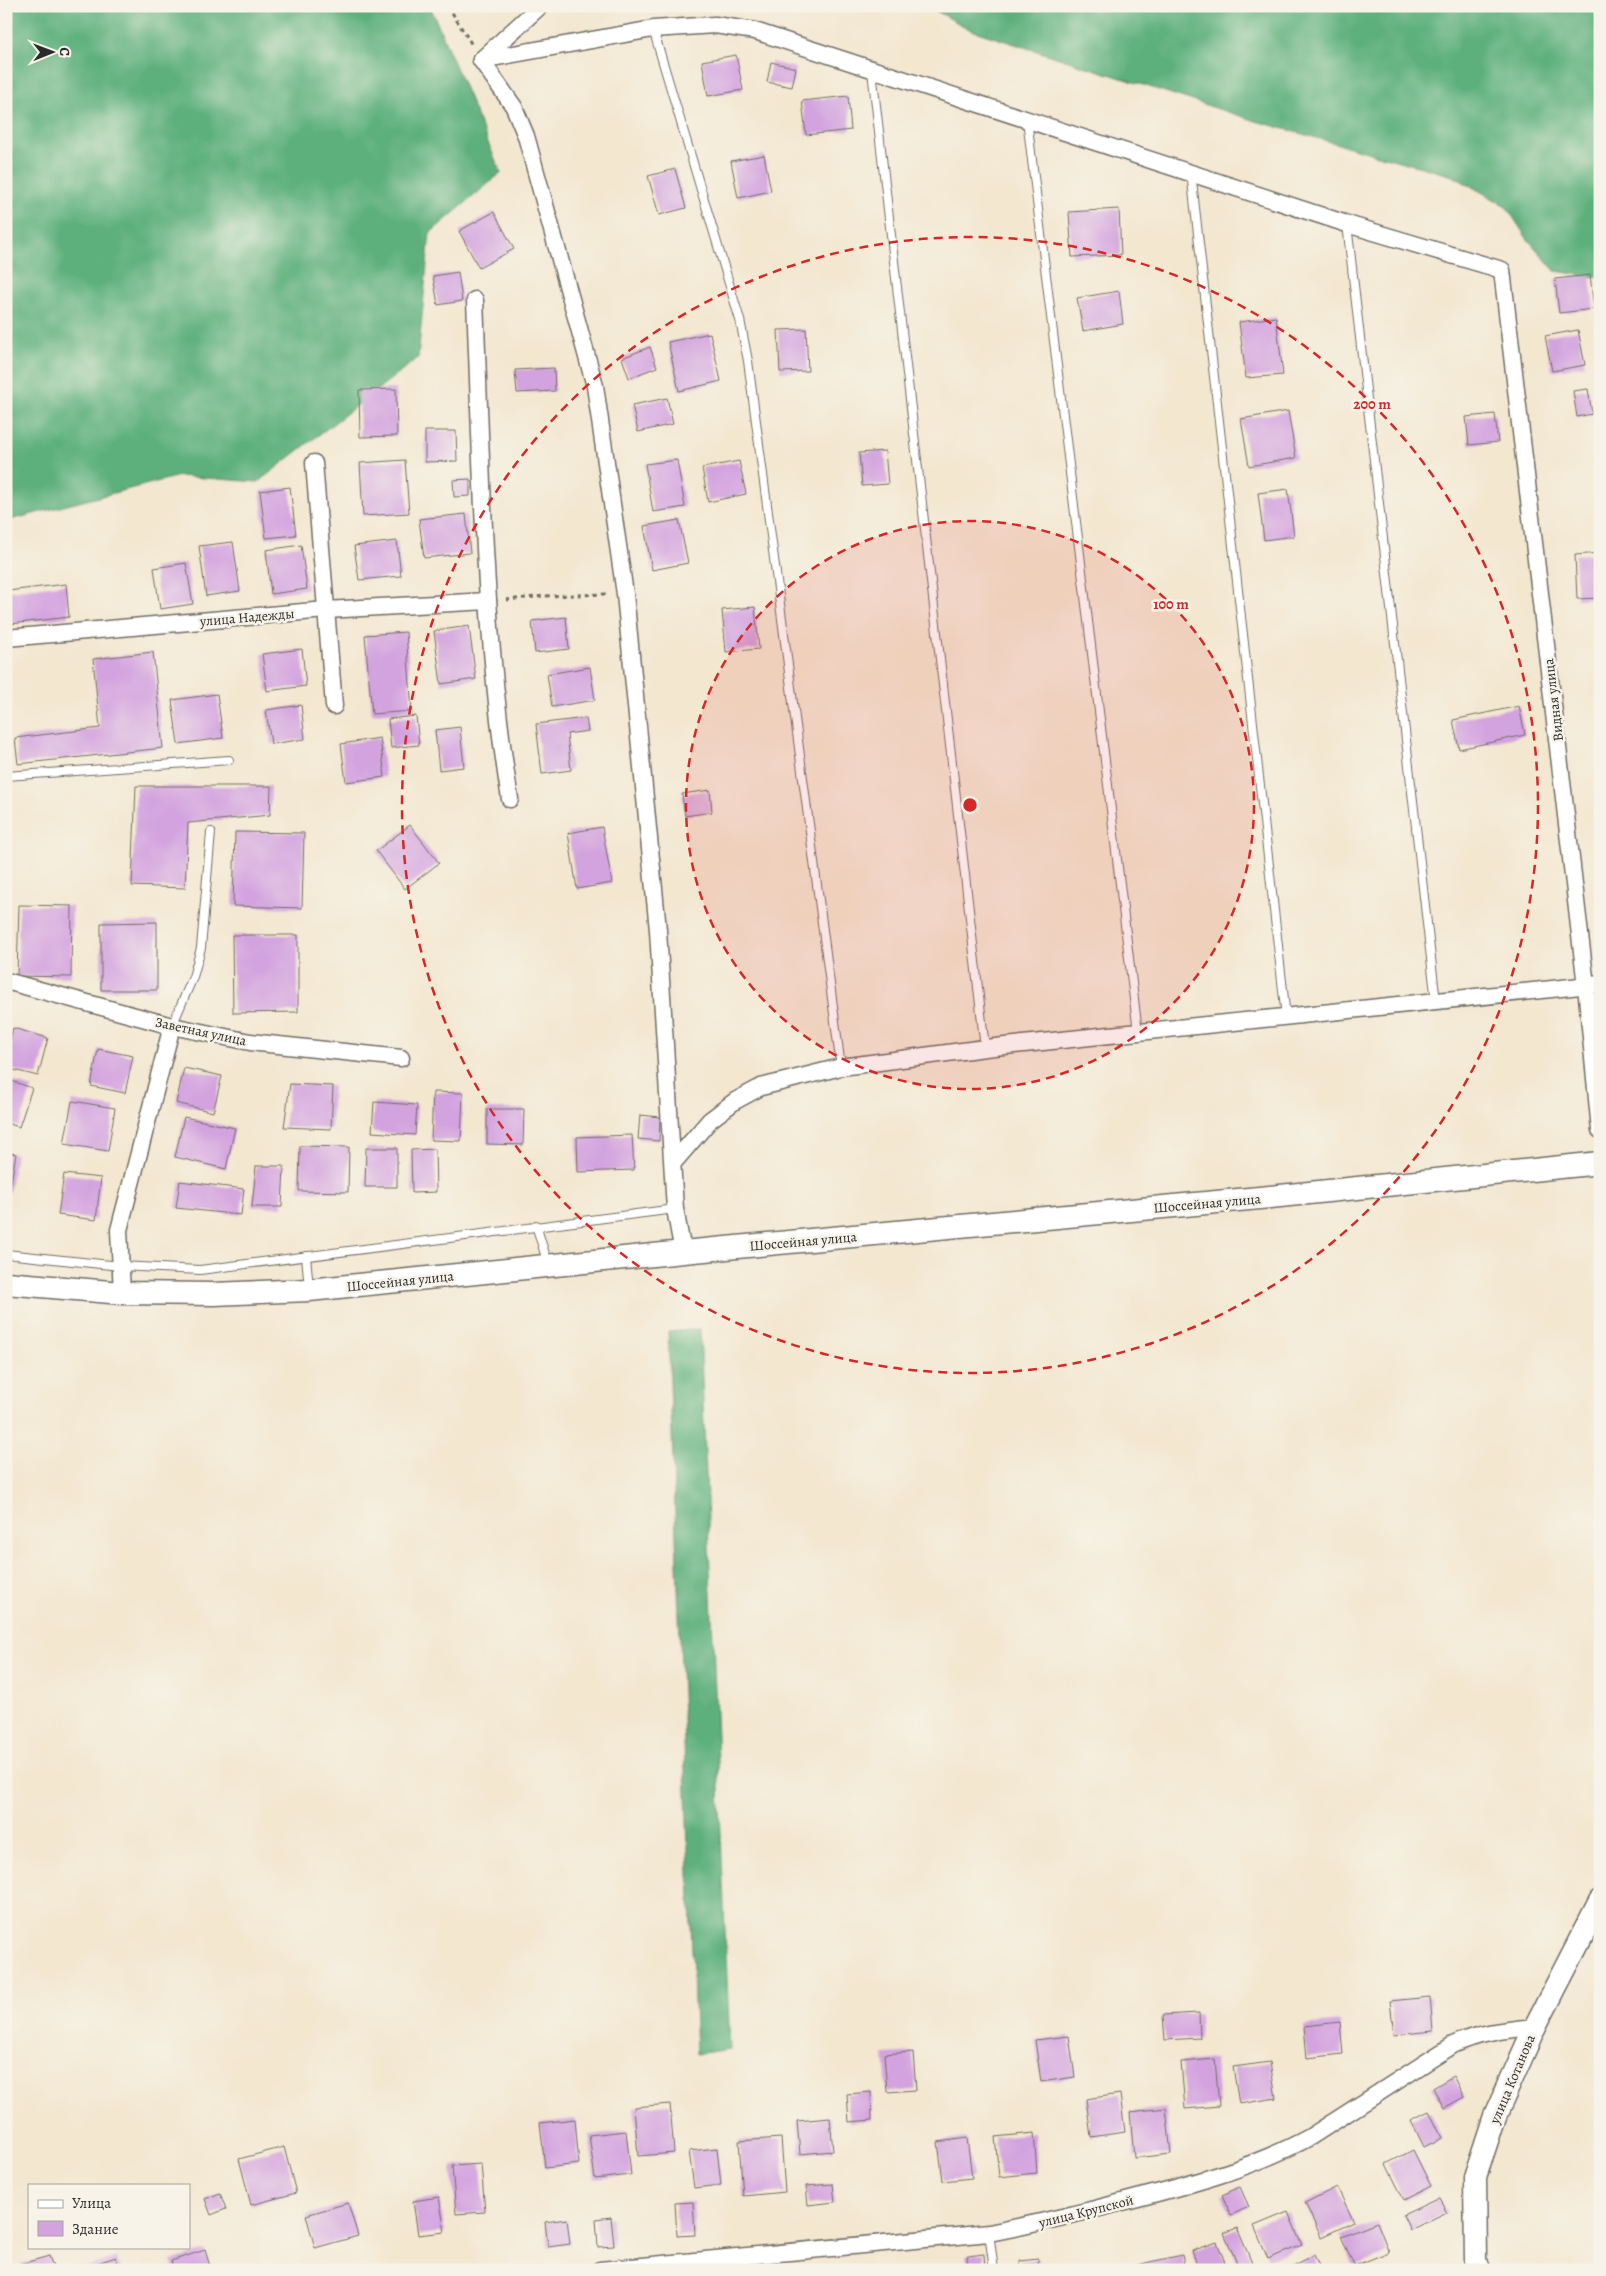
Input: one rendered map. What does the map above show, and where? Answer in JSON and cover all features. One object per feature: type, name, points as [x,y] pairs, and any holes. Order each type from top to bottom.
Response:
[{"type":"street","points":[[482,60],[540,6]]},
{"type":"street","points":[[482,60],[653,29],[715,25],[755,31],[872,71],[1191,172],[1347,224]]},
{"type":"street","points":[[482,60],[514,107],[526,136],[595,386],[625,594],[658,930],[675,1208],[683,1252]]},
{"type":"street","name":"Видная улица","points":[[1347,224],[1502,270],[1593,985],[1600,1130]]},
{"type":"street","points":[[475,300],[488,601],[503,756],[510,799]]},
{"type":"street","points":[[314,464],[334,706]]},
{"type":"street","name":"улица Надежды","points":[[6,638],[326,610],[488,601]]},
{"type":"street","name":"Заветная улица","points":[[6,981],[172,1026],[250,1042],[401,1058]]},
{"type":"street","points":[[673,1163],[710,1120],[735,1101],[761,1087],[841,1067],[985,1048],[1436,1003],[1593,985]]},
{"type":"street","points":[[122,1293],[119,1230],[172,1026]]},
{"type":"street","name":"Шоссейная улица","points":[[6,1283],[122,1293],[214,1294],[309,1290],[683,1252],[1260,1198],[1600,1163]]},
{"type":"street","name":"улица Котанова","points":[[1479,2270],[1476,2260],[1475,2177],[1495,2116],[1535,2027],[1600,1901]]},
{"type":"street","name":"улица Крупской","points":[[600,2270],[681,2266],[989,2233],[1031,2225],[1168,2190],[1259,2161],[1310,2137],[1454,2045],[1472,2036],[1490,2031],[1535,2027]]},
{"type":"lane","points":[[653,29],[740,320],[748,360],[841,1067]]},
{"type":"lane","points":[[872,71],[985,1048]]},
{"type":"lane","points":[[1026,119],[1138,1032]]},
{"type":"lane","points":[[1191,172],[1286,1017]]},
{"type":"lane","points":[[1347,224],[1436,1003]]},
{"type":"lane","points":[[6,776],[229,760]]},
{"type":"lane","points":[[172,1026],[193,977],[201,948],[211,832]]},
{"type":"lane","points":[[6,1254],[120,1266],[200,1270],[675,1208]]},
{"type":"lane","points":[[536,1225],[549,1266]]},
{"type":"lane","points":[[306,1256],[309,1290]]},
{"type":"lane","points":[[989,2233],[994,2270]]},
{"type":"path","points":[[448,6],[482,60]]},
{"type":"path","points":[[488,601],[546,596],[625,594]]},
{"type":"green space","points":[[6,6],[430,6],[501,173],[430,233],[418,358],[258,482],[179,476],[6,521]]},
{"type":"green space","points":[[927,6],[1600,6],[1600,278],[1555,271],[1526,237],[1506,206],[1453,176],[1256,121],[971,30]]},
{"type":"green space","points":[[700,1329],[730,2049],[696,2054],[668,1332]]},
{"type":"building","points":[[736,55],[743,90],[708,96],[702,61]]},
{"type":"building","points":[[771,62],[796,68],[792,87],[767,82]]},
{"type":"building","points":[[848,96],[851,130],[806,135],[802,101]]},
{"type":"building","points":[[764,155],[771,191],[738,198],[731,161]]},
{"type":"building","points":[[675,169],[686,208],[659,215],[648,176]]},
{"type":"building","points":[[1119,209],[1121,255],[1072,257],[1069,212]]},
{"type":"building","points":[[494,212],[514,249],[479,268],[459,231]]},
{"type":"building","points":[[458,272],[462,301],[438,305],[433,276]]},
{"type":"building","points":[[1590,275],[1594,309],[1559,313],[1555,279]]},
{"type":"building","points":[[1119,291],[1123,324],[1083,331],[1077,298]]},
{"type":"building","points":[[1276,317],[1283,375],[1246,378],[1239,322]]},
{"type":"building","points":[[806,329],[808,371],[780,372],[778,330]]},
{"type":"building","points":[[1578,330],[1585,365],[1552,371],[1545,336]]},
{"type":"building","points":[[710,333],[721,381],[679,391],[668,342]]},
{"type":"building","points":[[650,347],[657,367],[629,378],[622,358]]},
{"type":"building","points":[[554,368],[555,391],[517,393],[515,370]]},
{"type":"building","points":[[396,389],[397,436],[360,437],[359,390]]},
{"type":"building","points":[[1588,389],[1592,414],[1577,417],[1573,391]]},
{"type":"building","points":[[667,398],[673,424],[638,432],[632,405]]},
{"type":"building","points":[[1288,411],[1296,458],[1249,466],[1241,419]]},
{"type":"building","points":[[1495,414],[1498,442],[1469,445],[1466,417]]},
{"type":"building","points":[[425,431],[456,431],[457,461],[425,462]]},
{"type":"building","points":[[885,451],[888,484],[862,486],[859,453]]},
{"type":"building","points":[[405,460],[409,513],[363,516],[360,463]]},
{"type":"building","points":[[677,460],[685,507],[653,512],[645,464]]},
{"type":"building","points":[[739,461],[746,494],[708,502],[702,468]]},
{"type":"building","points":[[470,479],[470,496],[454,497],[453,480]]},
{"type":"building","points":[[290,487],[296,535],[266,538],[260,491]]},
{"type":"building","points":[[1288,489],[1294,536],[1264,540],[1258,493]]},
{"type":"building","points":[[466,514],[470,553],[424,558],[419,519]]},
{"type":"building","points":[[679,520],[688,563],[652,570],[644,526]]},
{"type":"building","points":[[397,541],[401,576],[359,580],[354,546]]},
{"type":"building","points":[[233,542],[240,591],[206,596],[199,546]]},
{"type":"building","points":[[301,545],[307,589],[271,594],[266,550]]},
{"type":"building","points":[[1600,553],[1600,598],[1577,599],[1575,555]]},
{"type":"building","points":[[186,563],[193,604],[160,609],[154,568]]},
{"type":"building","points":[[66,584],[69,617],[11,624],[8,591]]},
{"type":"building","points":[[755,607],[759,649],[726,652],[722,610]]},
{"type":"building","points":[[566,617],[569,649],[535,653],[532,621]]},
{"type":"building","points":[[469,626],[476,679],[441,684],[434,631]]},
{"type":"building","points":[[406,632],[412,711],[372,714],[365,635]]},
{"type":"building","points":[[302,649],[306,686],[267,691],[262,654]]},
{"type":"building","points":[[153,652],[163,748],[18,764],[15,738],[100,728],[93,659]]},
{"type":"building","points":[[590,667],[595,700],[552,707],[547,674]]},
{"type":"building","points":[[217,694],[223,738],[178,744],[172,700]]},
{"type":"building","points":[[301,705],[305,739],[271,744],[266,710]]},
{"type":"building","points":[[1519,706],[1525,735],[1459,749],[1453,720]]},
{"type":"building","points":[[416,716],[419,745],[391,748],[388,719]]},
{"type":"building","points":[[586,718],[588,731],[567,734],[571,770],[542,774],[536,724]]},
{"type":"building","points":[[460,727],[464,767],[439,770],[435,730]]},
{"type":"building","points":[[380,738],[385,777],[346,782],[341,744]]},
{"type":"building","points":[[136,786],[271,786],[270,815],[188,823],[185,888],[132,886]]},
{"type":"building","points":[[710,790],[712,812],[685,816],[682,794]]},
{"type":"building","points":[[410,825],[439,863],[405,889],[376,851]]},
{"type":"building","points":[[602,827],[612,883],[577,889],[568,833]]},
{"type":"building","points":[[235,832],[304,833],[302,908],[233,906]]},
{"type":"building","points":[[19,905],[72,906],[71,977],[17,976]]},
{"type":"building","points":[[157,922],[157,990],[101,990],[101,923]]},
{"type":"building","points":[[232,935],[298,935],[298,1012],[233,1013]]},
{"type":"building","points":[[13,1028],[48,1038],[38,1076],[6,1068],[6,1055]]},
{"type":"building","points":[[98,1049],[133,1056],[125,1093],[91,1086]]},
{"type":"building","points":[[184,1068],[222,1076],[213,1112],[176,1103]]},
{"type":"building","points":[[6,1079],[32,1088],[19,1127],[6,1123]]},
{"type":"building","points":[[290,1084],[333,1086],[331,1129],[284,1127]]},
{"type":"building","points":[[433,1092],[463,1093],[461,1141],[431,1140]]},
{"type":"building","points":[[72,1101],[115,1108],[108,1151],[64,1144]]},
{"type":"building","points":[[374,1102],[417,1105],[415,1135],[372,1132]]},
{"type":"building","points":[[487,1109],[524,1109],[523,1145],[487,1144]]},
{"type":"building","points":[[640,1115],[660,1117],[659,1141],[638,1139]]},
{"type":"building","points":[[184,1117],[235,1128],[226,1169],[175,1157]]},
{"type":"building","points":[[632,1135],[634,1170],[578,1172],[577,1137]]},
{"type":"building","points":[[300,1146],[349,1147],[348,1192],[299,1191]]},
{"type":"building","points":[[366,1148],[397,1148],[397,1187],[365,1187]]},
{"type":"building","points":[[435,1149],[436,1192],[412,1193],[411,1150]]},
{"type":"building","points":[[6,1152],[16,1154],[9,1193],[6,1193]]},
{"type":"building","points":[[256,1166],[284,1166],[282,1207],[252,1207]]},
{"type":"building","points":[[64,1174],[101,1178],[96,1220],[58,1215]]},
{"type":"building","points":[[180,1181],[244,1189],[241,1215],[176,1208]]},
{"type":"building","points":[[1430,1997],[1433,2031],[1394,2035],[1390,2001]]},
{"type":"building","points":[[1199,2013],[1200,2038],[1165,2040],[1163,2015]]},
{"type":"building","points":[[1340,2022],[1343,2054],[1307,2058],[1304,2026]]},
{"type":"building","points":[[1069,2036],[1075,2077],[1041,2082],[1035,2040]]},
{"type":"building","points":[[913,2052],[916,2090],[887,2092],[884,2054]]},
{"type":"building","points":[[1215,2059],[1219,2106],[1185,2109],[1181,2062]]},
{"type":"building","points":[[1270,2062],[1276,2098],[1239,2104],[1233,2067]]},
{"type":"building","points":[[1453,2076],[1464,2097],[1444,2108],[1433,2088]]},
{"type":"building","points":[[871,2092],[872,2120],[849,2122],[847,2094]]},
{"type":"building","points":[[1120,2094],[1125,2132],[1091,2137],[1086,2099]]},
{"type":"building","points":[[670,2104],[674,2153],[638,2156],[634,2107]]},
{"type":"building","points":[[1166,2108],[1171,2154],[1134,2158],[1130,2112]]},
{"type":"building","points":[[1429,2111],[1442,2138],[1424,2147],[1411,2120]]},
{"type":"building","points":[[830,2118],[833,2151],[800,2154],[797,2121]]},
{"type":"building","points":[[575,2119],[579,2164],[545,2168],[540,2123]]},
{"type":"building","points":[[626,2131],[631,2175],[595,2179],[589,2135]]},
{"type":"building","points":[[1034,2133],[1037,2173],[999,2177],[995,2137]]},
{"type":"building","points":[[781,2138],[785,2192],[743,2196],[739,2141]]},
{"type":"building","points":[[967,2138],[972,2178],[943,2181],[938,2142]]},
{"type":"building","points":[[284,2147],[296,2193],[251,2205],[239,2159]]},
{"type":"building","points":[[717,2148],[721,2185],[694,2188],[689,2151]]},
{"type":"building","points":[[1413,2150],[1431,2186],[1404,2200],[1386,2164]]},
{"type":"building","points":[[481,2164],[485,2212],[456,2214],[452,2166]]},
{"type":"building","points":[[833,2184],[835,2202],[808,2205],[806,2186]]},
{"type":"building","points":[[1240,2187],[1249,2207],[1231,2215],[1222,2195]]},
{"type":"building","points":[[1337,2187],[1354,2222],[1321,2237],[1305,2203]]},
{"type":"building","points":[[220,2193],[226,2209],[211,2215],[205,2199]]},
{"type":"building","points":[[439,2197],[445,2232],[418,2235],[413,2201]]},
{"type":"building","points":[[1439,2198],[1447,2212],[1410,2230],[1403,2215]]},
{"type":"building","points":[[693,2202],[695,2235],[677,2236],[675,2203]]},
{"type":"building","points":[[348,2203],[358,2236],[315,2248],[306,2215]]},
{"type":"building","points":[[1288,2212],[1302,2245],[1268,2259],[1254,2226]]},
{"type":"building","points":[[611,2217],[614,2246],[598,2247],[596,2219]]},
{"type":"building","points":[[567,2219],[570,2244],[548,2247],[545,2222]]},
{"type":"building","points":[[1377,2222],[1389,2252],[1354,2266],[1341,2236]]},
{"type":"building","points":[[1237,2228],[1255,2270],[1240,2270],[1224,2233]]},
{"type":"building","points":[[1217,2242],[1228,2270],[1199,2270],[1192,2251]]},
{"type":"building","points":[[205,2250],[211,2270],[174,2270],[171,2261]]},
{"type":"building","points":[[984,2254],[985,2270],[968,2270],[967,2256]]},
{"type":"building","points":[[1182,2255],[1185,2270],[1138,2270],[1137,2265]]},
{"type":"building","points":[[1314,2255],[1321,2270],[1285,2270]]},
{"type":"building","points":[[49,2256],[54,2270],[22,2270],[21,2264]]},
{"type":"building","points":[[116,2257],[120,2270],[79,2270],[79,2269]]},
{"type":"building","points":[[1038,2259],[1039,2270],[1021,2270],[1020,2261]]}]
